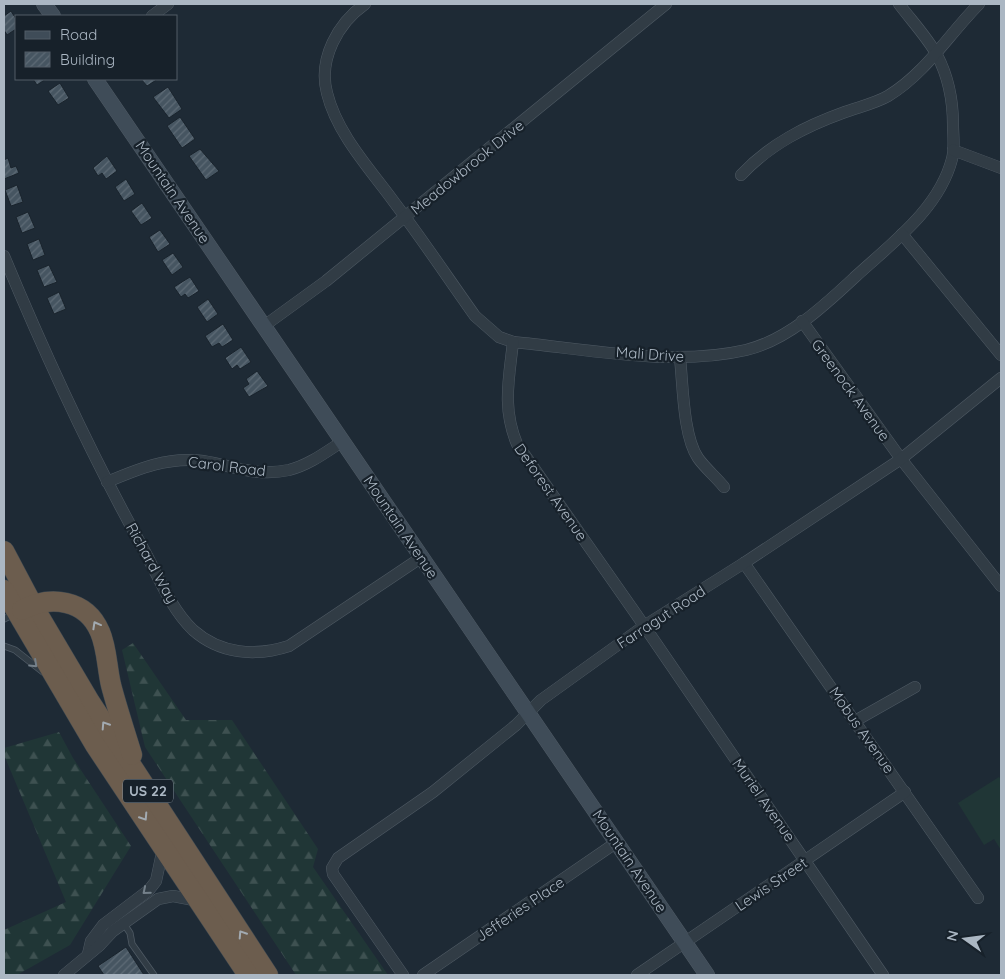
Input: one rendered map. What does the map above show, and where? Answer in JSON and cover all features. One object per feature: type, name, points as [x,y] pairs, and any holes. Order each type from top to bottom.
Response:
[{"type":"highway","name":"US 22","points":[[4,550],[13,601],[60,689],[248,975]]},
{"type":"highway","name":"US 22","points":[[13,601],[90,702],[268,975]]},
{"type":"highway","points":[[13,601],[72,603],[92,618],[100,633],[111,685],[138,776]]},
{"type":"street","points":[[44,4],[52,15]]},
{"type":"street","points":[[153,15],[168,4]]},
{"type":"street","name":"Mali Drive","points":[[365,4],[346,20],[336,35],[326,64],[326,91],[349,140],[475,316],[494,334],[513,342],[680,358],[714,356],[748,350],[770,342],[827,303],[902,234],[937,196],[946,175],[953,150],[953,114],[949,84],[936,53],[899,4]]},
{"type":"street","name":"Meadowbrook Drive","points":[[264,326],[326,281],[666,4]]},
{"type":"street","points":[[741,175],[777,144],[809,125],[886,97],[921,71],[979,4]]},
{"type":"street","name":"Mountain Avenue","points":[[97,80],[708,975]]},
{"type":"street","points":[[953,150],[1001,168]]},
{"type":"street","points":[[902,234],[1001,356]]},
{"type":"street","name":"Richard Way","points":[[4,256],[54,374],[107,482],[184,620],[206,639],[236,651],[254,653],[272,651],[289,646],[422,557]]},
{"type":"street","name":"Greenock Avenue","points":[[802,321],[900,459],[1001,586]]},
{"type":"street","name":"Deforest Avenue","points":[[513,342],[506,400],[507,415],[517,444],[644,626]]},
{"type":"street","points":[[680,358],[689,433],[693,446],[697,457],[724,487]]},
{"type":"street","name":"Farragut Road","points":[[404,975],[333,874],[332,868],[338,858],[433,792],[541,700],[644,626],[744,563],[900,459],[1001,378]]},
{"type":"street","name":"Carol Road","points":[[107,482],[150,465],[179,461],[201,461],[246,472],[275,472],[307,464],[343,441]]},
{"type":"street","name":"Mobus Avenue","points":[[744,563],[978,898]]},
{"type":"street","name":"Muriel Avenue","points":[[644,626],[883,975]]},
{"type":"street","points":[[855,721],[915,687]]},
{"type":"street","name":"Lewis Street","points":[[637,975],[905,792]]},
{"type":"street","name":"Jefferies Place","points":[[423,975],[617,842]]},
{"type":"street","points":[[64,975],[88,954],[116,912],[150,890],[156,881],[163,848]]},
{"type":"street","points":[[105,931],[124,924],[166,896],[199,902]]},
{"type":"lane","points":[[4,646],[16,650],[28,658],[60,689]]},
{"type":"lane","points":[[116,912],[130,933],[132,944],[154,975]]},
{"type":"green space","points":[[133,643],[186,720],[232,720],[318,849],[313,867],[388,975],[296,975],[145,747],[122,650]]},
{"type":"green space","points":[[59,732],[73,758],[131,846],[70,945],[17,975],[4,975],[4,930],[66,902],[4,755],[4,748]]},
{"type":"green space","points":[[999,777],[1001,780],[1001,850],[994,839],[984,845],[958,803]]},
{"type":"building","points":[[11,11],[15,17],[15,30],[7,35],[4,30],[4,16]]},
{"type":"building","points":[[34,80],[44,80],[37,85]]},
{"type":"building","points":[[142,80],[156,80],[147,86]]},
{"type":"building","points":[[60,83],[69,98],[58,105],[48,91]]},
{"type":"building","points":[[168,87],[182,109],[169,118],[153,97]]},
{"type":"building","points":[[180,117],[195,139],[182,148],[167,126]]},
{"type":"building","points":[[200,149],[219,171],[206,180],[189,156]]},
{"type":"building","points":[[107,156],[117,171],[106,179],[102,173],[98,176],[93,168]]},
{"type":"building","points":[[8,158],[11,168],[16,166],[19,173],[4,179],[4,160]]},
{"type":"building","points":[[126,179],[135,194],[124,201],[115,187]]},
{"type":"building","points":[[17,185],[23,202],[11,206],[5,190]]},
{"type":"building","points":[[142,203],[152,218],[141,225],[131,211]]},
{"type":"building","points":[[28,212],[35,228],[22,233],[16,217]]},
{"type":"building","points":[[160,230],[170,244],[158,252],[149,237]]},
{"type":"building","points":[[39,239],[45,255],[33,260],[27,244]]},
{"type":"building","points":[[173,253],[183,267],[172,275],[162,260]]},
{"type":"building","points":[[49,265],[57,282],[44,287],[37,270]]},
{"type":"building","points":[[190,277],[199,291],[188,298],[185,294],[181,297],[174,287]]},
{"type":"building","points":[[59,292],[66,309],[54,314],[47,298]]},
{"type":"building","points":[[208,299],[218,314],[207,322],[197,307]]},
{"type":"building","points":[[223,324],[233,340],[222,347],[219,343],[212,347],[205,336]]},
{"type":"building","points":[[241,347],[251,362],[240,369],[237,365],[232,369],[225,358]]},
{"type":"building","points":[[257,371],[268,386],[249,397],[243,388],[249,384],[246,379]]},
{"type":"building","points":[[126,947],[144,975],[104,975],[98,966]]}]
